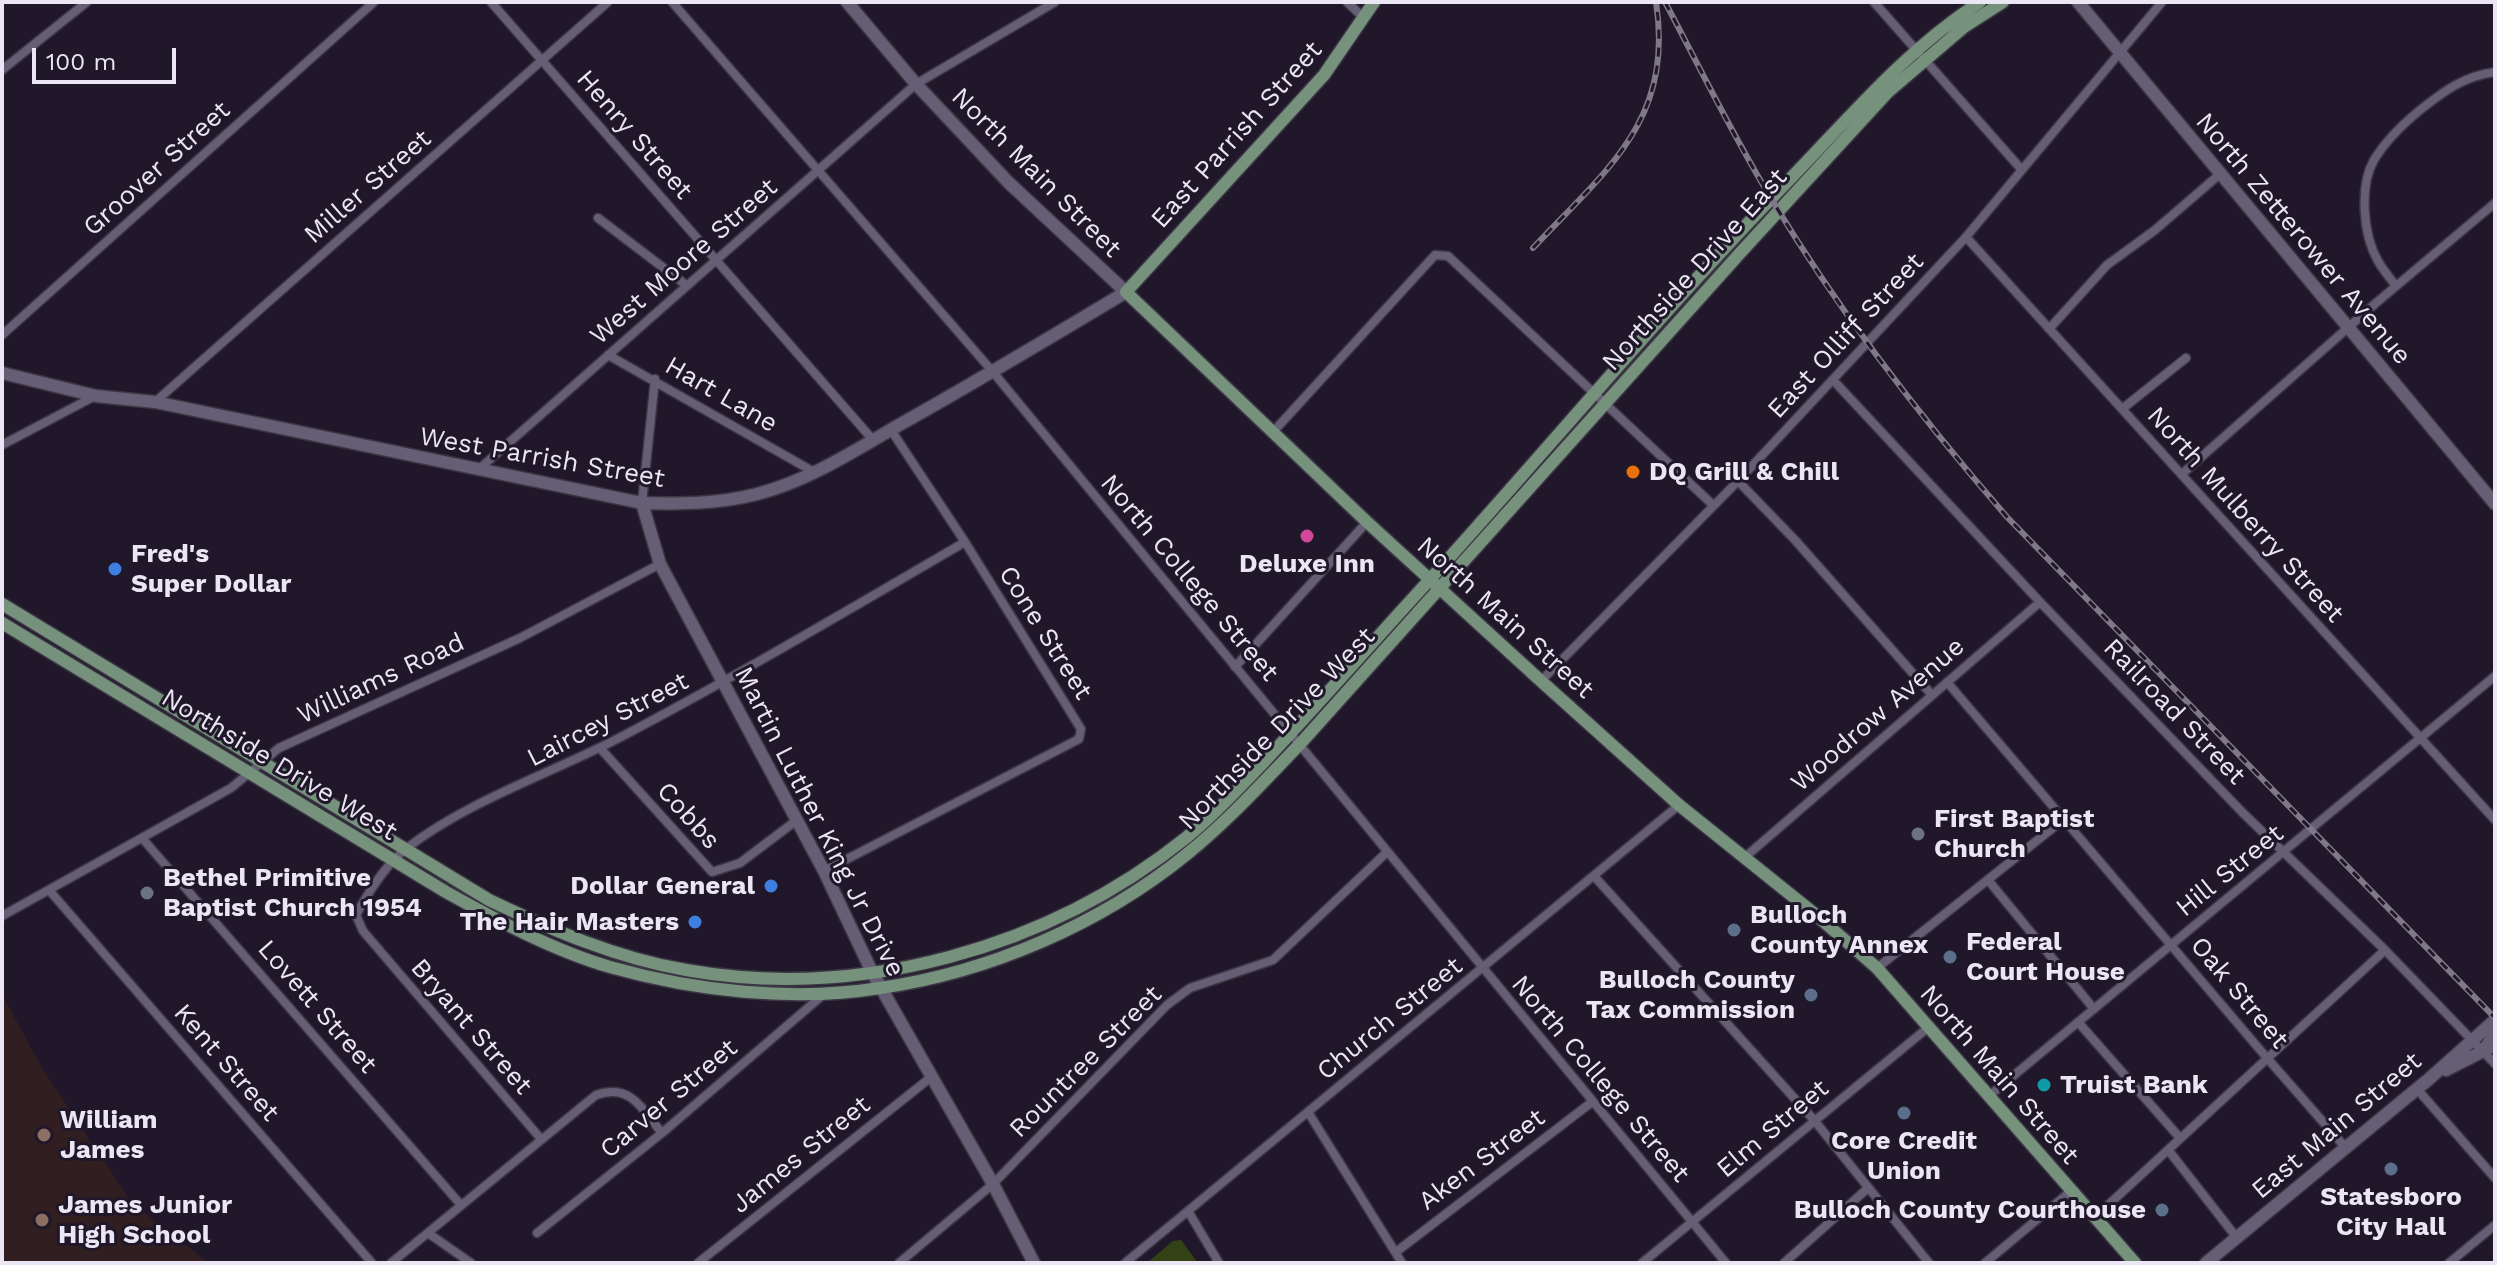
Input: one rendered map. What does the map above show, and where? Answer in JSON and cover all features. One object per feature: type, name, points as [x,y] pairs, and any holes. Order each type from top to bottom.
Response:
[{"type":"main road","name":"East Parrish Street","points":[[1126,292],[1324,75],[1374,2]]},
{"type":"main road","name":"Northside Drive East","points":[[1435,584],[1592,394],[1843,121],[1980,2]]},
{"type":"main road","name":"Northside Drive East","points":[[1435,584],[1603,405],[1920,55],[2003,2]]},
{"type":"main road","name":"North Main Street","points":[[1126,292],[1367,522],[1541,681],[1679,805],[1877,968],[2135,1263]]},
{"type":"main road","name":"Northside Drive West","points":[[2,604],[489,900],[559,934],[612,952],[686,970],[746,977],[809,979],[944,959],[1053,921],[1123,882],[1187,836],[1228,798],[1435,584]]},
{"type":"main road","name":"Northside Drive West","points":[[2,623],[394,861],[506,925],[607,966],[707,986],[777,993],[825,993],[880,988],[936,976],[1015,952],[1068,929],[1122,899],[1187,855],[1234,813],[1300,744],[1435,584]]},
{"type":"street","points":[[2,70],[87,2]]},
{"type":"street","name":"Groover Street","points":[[2,335],[374,2]]},
{"type":"street","name":"Henry Street","points":[[491,2],[873,440]]},
{"type":"street","name":"Miller Street","points":[[155,402],[608,2]]},
{"type":"street","name":"North College Street","points":[[672,2],[993,372],[1726,1263]]},
{"type":"street","name":"North Main Street","points":[[847,2],[916,84],[1008,182],[1126,292]]},
{"type":"street","name":"West Moore Street","points":[[478,470],[916,84],[1055,2]]},
{"type":"street","points":[[1347,2],[1364,18]]},
{"type":"street","points":[[1874,2],[2021,169]]},
{"type":"street","name":"North Zetterower Avenue","points":[[2078,2],[2495,504]]},
{"type":"street","name":"East Olliff Street","points":[[1541,681],[1738,481],[1966,237],[2162,2]]},
{"type":"street","points":[[2396,286],[2377,260],[2370,244],[2366,183],[2373,161],[2392,136],[2440,94],[2461,80],[2495,72]]},
{"type":"street","points":[[2049,329],[2107,265],[2155,230],[2220,174]]},
{"type":"street","points":[[2182,474],[2348,327],[2495,203]]},
{"type":"street","points":[[598,218],[686,285]]},
{"type":"street","name":"North Mulberry Street","points":[[1966,237],[2495,820]]},
{"type":"street","points":[[1273,432],[1435,255],[1448,256],[1603,405],[1713,505]]},
{"type":"street","name":"West Parrish Street","points":[[2,373],[96,396],[155,402],[642,503],[698,504],[760,494],[814,472],[993,372],[1126,292]]},
{"type":"street","name":"Hart Lane","points":[[608,355],[814,472]]},
{"type":"street","points":[[2122,409],[2186,358]]},
{"type":"street","name":"Martin Luther King Jr Drive","points":[[655,379],[642,503],[660,564],[824,871],[880,988],[993,1184],[1034,1263]]},
{"type":"street","name":"Railroad Street","points":[[1833,380],[2040,602],[2285,853],[2473,1040],[2489,1048],[2495,1064]]},
{"type":"street","points":[[2,445],[96,396]]},
{"type":"street","name":"Cone Street","points":[[824,871],[1079,739],[1081,729],[891,430]]},
{"type":"street","points":[[1738,481],[1795,540],[1932,695]]},
{"type":"street","points":[[1235,667],[1367,522]]},
{"type":"street","name":"Laircey Street","points":[[394,861],[405,849],[446,821],[600,748],[723,684],[965,542]]},
{"type":"street","name":"Williams Road","points":[[2,916],[231,788],[279,748],[520,638],[660,564]]},
{"type":"street","name":"Woodrow Avenue","points":[[1744,858],[2040,602]]},
{"type":"street","name":"Hill Street","points":[[1989,1096],[2495,676]]},
{"type":"street","name":"Oak Street","points":[[1947,682],[2345,1147]]},
{"type":"street","name":"Cobbs","points":[[600,748],[712,872],[740,863],[797,820]]},
{"type":"street","name":"Church Street","points":[[1125,1263],[1679,805]]},
{"type":"street","points":[[1877,968],[2064,819]]},
{"type":"street","name":"Lovett Street","points":[[142,838],[461,1205]]},
{"type":"street","name":"Rountree Street","points":[[899,1263],[993,1184],[1167,1005],[1190,988],[1273,960],[1387,852]]},
{"type":"street","name":"Bryant Street","points":[[394,861],[356,915],[363,931],[541,1139]]},
{"type":"street","points":[[1594,876],[1814,1120],[1929,1263]]},
{"type":"street","points":[[1988,880],[2094,1009]]},
{"type":"street","name":"Kent Street","points":[[49,890],[372,1263]]},
{"type":"street","points":[[2094,1218],[2385,950]]},
{"type":"street","name":"Carver Street","points":[[537,1233],[662,1133],[825,993]]},
{"type":"street","name":"East Main Street","points":[[2206,1263],[2429,1079],[2495,1020]]},
{"type":"street","points":[[2078,1022],[2180,1138]]},
{"type":"street","name":"Elm Street","points":[[1642,1263],[1930,1026]]},
{"type":"street","points":[[2429,1079],[2489,1048],[2495,1033]]},
{"type":"street","name":"James Street","points":[[698,1263],[930,1078]]},
{"type":"street","points":[[2417,1089],[2495,1178]]},
{"type":"street","points":[[391,1263],[596,1095],[610,1090],[624,1093],[634,1099],[662,1133]]},
{"type":"street","name":"Aken Street","points":[[1396,1252],[1592,1102]]},
{"type":"street","points":[[1308,1112],[1402,1263]]},
{"type":"street","points":[[2169,1151],[2237,1238]]},
{"type":"street","points":[[1784,1263],[1868,1188]]},
{"type":"street","points":[[1985,1263],[2071,1191]]},
{"type":"street","points":[[1188,1211],[1219,1263]]},
{"type":"street","points":[[2449,1263],[2495,1225]]},
{"type":"street","points":[[428,1233],[471,1263]]},
{"type":"shaded area","name":"William James","points":[[2,994],[42,1068],[131,1202],[209,1263],[2,1263]]},
{"type":"green space","points":[[1181,1240],[1198,1263],[1147,1263],[1173,1241]]},
{"type":"railway","points":[[1533,248],[1609,167],[1644,112],[1655,80],[1659,44],[1656,2]]},
{"type":"railway","points":[[1665,2],[1744,151],[1798,242],[1883,364],[1944,442],[2007,517],[2495,1018]]},
{"type":"place","name":"DQ Grill & Chill","points":[[1633,472]]},
{"type":"place","name":"Deluxe Inn","points":[[1307,536]]},
{"type":"place","name":"Fred's Super Dollar","points":[[115,569]]},
{"type":"place","name":"First Baptist Church","points":[[1918,834]]},
{"type":"place","name":"Dollar General","points":[[771,886]]},
{"type":"place","name":"Bethel Primitive Baptist Church 1954","points":[[147,893]]},
{"type":"place","name":"The Hair Masters","points":[[695,922]]},
{"type":"place","name":"Bulloch County Annex","points":[[1734,930]]},
{"type":"place","name":"Federal Court House","points":[[1950,957]]},
{"type":"place","name":"Bulloch County Tax Commission","points":[[1811,995]]},
{"type":"place","name":"Truist Bank","points":[[2044,1085]]},
{"type":"place","name":"Core Credit Union","points":[[1904,1113]]},
{"type":"place","name":"William James","points":[[44,1135]]},
{"type":"place","name":"Statesboro City Hall","points":[[2391,1169]]},
{"type":"place","name":"Bulloch County Courthouse","points":[[2162,1210]]},
{"type":"place","name":"James Junior High School","points":[[42,1220]]}]
